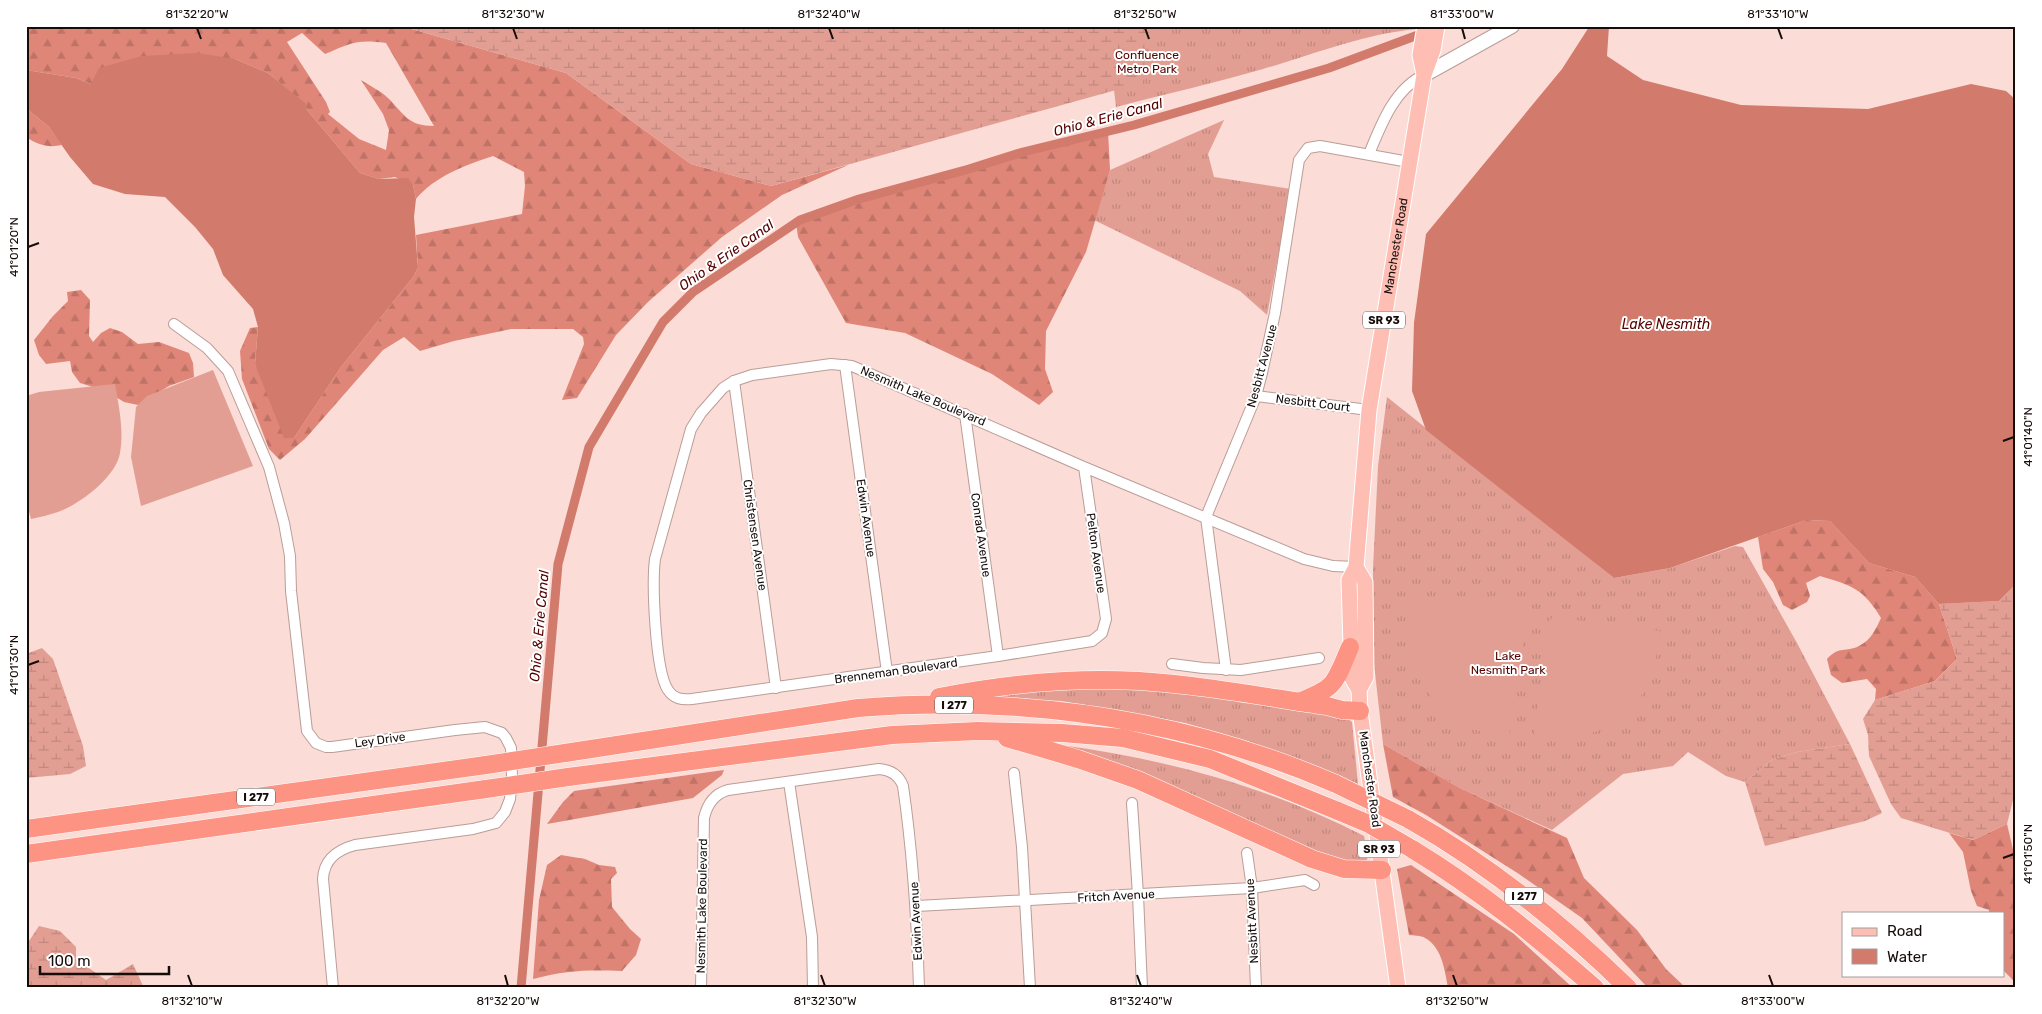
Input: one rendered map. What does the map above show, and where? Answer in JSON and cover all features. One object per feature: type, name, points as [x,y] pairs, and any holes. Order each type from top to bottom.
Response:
[{"type":"highway","points":[[1298,702],[1322,693],[1335,682],[1350,647]]},
{"type":"highway","points":[[898,705],[985,688],[1074,680],[1140,681],[1360,711]]},
{"type":"highway","name":"I 277","points":[[26,829],[486,765],[858,708],[898,705],[1048,708],[1120,718],[1194,735],[1250,750],[1336,784],[1433,833],[1505,881],[1572,934],[1628,988]]},
{"type":"highway","points":[[985,731],[1120,773],[1205,809],[1318,861],[1344,869],[1382,870]]},
{"type":"highway","name":"I 277","points":[[26,854],[568,777],[892,735],[985,731],[1062,733],[1123,738],[1210,759],[1369,824],[1447,870],[1502,910],[1552,950],[1594,988]]},
{"type":"main road","name":"Manchester Road","points":[[1398,988],[1360,711],[1359,690],[1352,678],[1349,580],[1356,567],[1369,410],[1424,75],[1427,53],[1425,26]]},
{"type":"main road","name":"Manchester Road","points":[[1427,53],[1437,26]]},
{"type":"main road","name":"Manchester Road","points":[[1356,567],[1365,582],[1366,677],[1359,690]]},
{"type":"street","points":[[1369,154],[1402,90],[1414,80],[1512,26]]},
{"type":"street","name":"Nesbitt Avenue","points":[[1226,670],[1206,517],[1256,396],[1275,313],[1299,160],[1304,152],[1314,146],[1409,162]]},
{"type":"street","name":"Ley Drive","points":[[174,324],[207,348],[228,371],[269,467],[284,523],[290,556],[291,591],[303,681],[306,726],[312,739],[320,746],[332,747],[485,727],[502,733],[511,748],[512,776],[510,799],[505,812],[496,823],[473,829],[355,845],[344,848],[330,858],[323,879],[333,988]]},
{"type":"street","name":"Nesmith Lake Boulevard","points":[[692,699],[684,700],[673,696],[662,679],[653,584],[655,558],[691,429],[701,413],[723,388],[734,381],[760,373],[831,364],[860,369],[1084,467],[1304,559],[1334,566],[1356,567]]},
{"type":"street","name":"Edwin Avenue","points":[[845,365],[887,672]]},
{"type":"street","name":"Christensen Avenue","points":[[734,381],[776,688]]},
{"type":"street","name":"Nesbitt Court","points":[[1256,396],[1369,410]]},
{"type":"street","name":"Conrad Avenue","points":[[965,414],[998,656]]},
{"type":"street","name":"Pelton Avenue","points":[[1084,467],[1106,619],[1105,626],[1098,637]]},
{"type":"street","name":"Brenneman Boulevard","points":[[692,699],[1087,643],[1098,637]]},
{"type":"street","points":[[1172,664],[1241,670],[1319,658]]},
{"type":"street","name":"Edwin Avenue","points":[[789,782],[884,769],[892,772],[901,781],[911,839],[919,988]]},
{"type":"street","points":[[1014,773],[1026,900],[1030,988]]},
{"type":"street","points":[[789,782],[812,937],[813,988]]},
{"type":"street","name":"Nesmith Lake Boulevard","points":[[701,988],[704,824],[706,810],[710,803],[721,793],[789,782]]},
{"type":"street","points":[[1132,803],[1142,988]]},
{"type":"street","name":"Nesbitt Avenue","points":[[1247,854],[1252,888],[1256,988]]},
{"type":"street","name":"Fritch Avenue","points":[[916,906],[1252,888],[1305,880],[1314,885]]},
{"type":"green space","points":[[26,26],[401,26],[566,73],[691,164],[771,186],[848,165],[782,195],[722,237],[648,302],[616,335],[577,398],[562,400],[584,344],[583,337],[573,329],[511,329],[454,341],[420,351],[404,337],[383,350],[305,439],[280,460],[269,449],[242,379],[240,351],[250,328],[258,327],[255,364],[294,438],[341,367],[414,276],[418,267],[416,235],[522,214],[525,186],[524,172],[493,156],[452,172],[432,184],[416,199],[413,185],[395,177],[379,179],[360,173],[307,110],[304,103],[268,73],[235,59],[91,84],[76,78],[26,70]],"holes":[[[302,33],[325,54],[354,43],[368,41],[386,43],[434,126],[413,122],[385,95],[361,80],[383,114],[389,130],[386,150],[359,139],[328,114],[330,112],[326,102],[287,42]]]},
{"type":"green space","points":[[401,26],[1153,26],[1145,82],[771,186],[691,164],[566,73]]},
{"type":"green space","name":"Confluence Metro Park","points":[[1125,26],[1418,26],[1417,29],[1377,35],[1245,74],[1116,107],[1110,56]]},
{"type":"green space","points":[[26,108],[49,127],[62,145],[43,145],[26,137]]},
{"type":"green space","points":[[1224,120],[1208,154],[1214,177],[1291,189],[1267,315],[1240,291],[1094,220],[1110,170]]},
{"type":"green space","points":[[1108,131],[1110,170],[1086,252],[1046,331],[1045,369],[1053,392],[1039,405],[992,374],[905,333],[846,323],[798,237],[796,222],[834,208],[951,172]]},
{"type":"green space","points":[[81,290],[90,300],[89,336],[93,342],[101,333],[110,328],[122,332],[138,344],[159,342],[189,353],[193,363],[194,377],[169,386],[138,405],[124,402],[106,391],[80,383],[72,372],[70,361],[46,364],[39,355],[34,340],[68,301],[67,292]]},
{"type":"green space","points":[[213,370],[253,466],[141,506],[131,457],[136,407],[147,396]]},
{"type":"green space","points":[[115,384],[121,436],[120,453],[112,471],[96,488],[76,503],[58,512],[31,519],[26,500],[26,396],[39,392]]},
{"type":"green space","name":"Lake Nesmith Park","points":[[1387,397],[1614,578],[1670,568],[1735,546],[1743,547],[1797,643],[1850,744],[1797,752],[1773,759],[1745,782],[1726,776],[1688,752],[1673,766],[1623,774],[1552,830],[1460,788],[1383,744],[1373,655],[1373,569],[1378,466]]},
{"type":"green space","points":[[1806,520],[1830,521],[1869,563],[1915,577],[1939,604],[1957,659],[1935,681],[1875,700],[1876,689],[1867,679],[1842,683],[1831,675],[1827,659],[1836,652],[1854,648],[1867,641],[1881,618],[1869,600],[1862,594],[1840,582],[1820,576],[1806,583],[1810,596],[1807,602],[1792,610],[1783,605],[1773,582],[1763,569],[1758,537]]},
{"type":"green space","points":[[2016,584],[2016,788],[2007,824],[1973,840],[1901,818],[1891,804],[1869,756],[1868,735],[1863,719],[1875,700],[1935,681],[1957,659],[1939,604],[1999,601]]},
{"type":"green space","points":[[1408,596],[1525,604],[1528,607],[1509,736],[1486,733],[1464,725],[1439,705],[1428,692],[1419,678],[1409,647],[1407,630]]},
{"type":"green space","points":[[1553,617],[1660,631],[1656,658],[1648,681],[1638,700],[1624,716],[1607,727],[1586,734],[1562,737],[1534,736],[1548,622]]},
{"type":"green space","points":[[42,648],[53,659],[83,746],[86,766],[70,774],[26,778],[26,654]]},
{"type":"green space","points":[[1073,686],[1141,687],[1338,712],[1352,722],[1358,784],[1317,766],[1247,741],[1185,723],[1062,701],[981,697]]},
{"type":"green space","points":[[1383,744],[1460,788],[1567,838],[1584,878],[1637,930],[1666,969],[1686,988],[1648,988],[1582,918],[1519,874],[1426,815],[1393,797]]},
{"type":"green space","points":[[1850,744],[1882,813],[1865,821],[1765,846],[1745,782],[1773,759],[1797,752]]},
{"type":"green space","points":[[1060,745],[1139,758],[1216,777],[1254,789],[1291,803],[1364,836],[1368,857],[1365,864],[1356,865],[1311,852]]},
{"type":"green space","points":[[724,770],[722,775],[693,798],[547,824],[563,802],[574,791]]},
{"type":"green space","points":[[2007,824],[2016,862],[2016,983],[2004,971],[2004,912],[1989,912],[1989,910],[1977,906],[1971,891],[1963,852],[1949,833],[1973,840]]},
{"type":"green space","points":[[561,855],[585,859],[599,865],[615,867],[617,873],[611,879],[612,907],[641,939],[636,955],[622,971],[578,971],[533,979],[539,900],[547,865]]},
{"type":"green space","points":[[1411,865],[1514,934],[1573,988],[1448,988],[1442,960],[1435,947],[1423,937],[1409,935],[1397,869]]},
{"type":"green space","points":[[39,926],[60,931],[76,947],[76,959],[106,980],[133,964],[144,988],[26,988],[26,943]]},
{"type":"water","name":"Lake Nesmith","points":[[1609,26],[1607,56],[1643,80],[1741,105],[1868,109],[1971,84],[2006,91],[2016,100],[2016,584],[1999,601],[1939,604],[1915,577],[1869,563],[1830,521],[1806,520],[1670,568],[1614,578],[1426,430],[1412,391],[1414,323],[1426,234],[1562,69],[1589,27]]},
{"type":"water","points":[[197,53],[235,59],[268,73],[305,103],[307,110],[360,173],[379,179],[408,178],[413,185],[416,199],[414,217],[418,267],[414,276],[341,367],[294,438],[284,438],[255,364],[258,327],[253,309],[223,275],[213,249],[195,227],[165,197],[125,194],[93,184],[70,157],[49,127],[26,108],[26,70],[76,78],[91,84],[99,68],[142,56]]},
{"type":"waterway","name":"Ohio & Erie Canal","points":[[521,988],[558,564],[589,447],[663,322],[693,292],[800,220],[859,199],[1023,152],[1134,125],[1329,68],[1426,32]]}]
